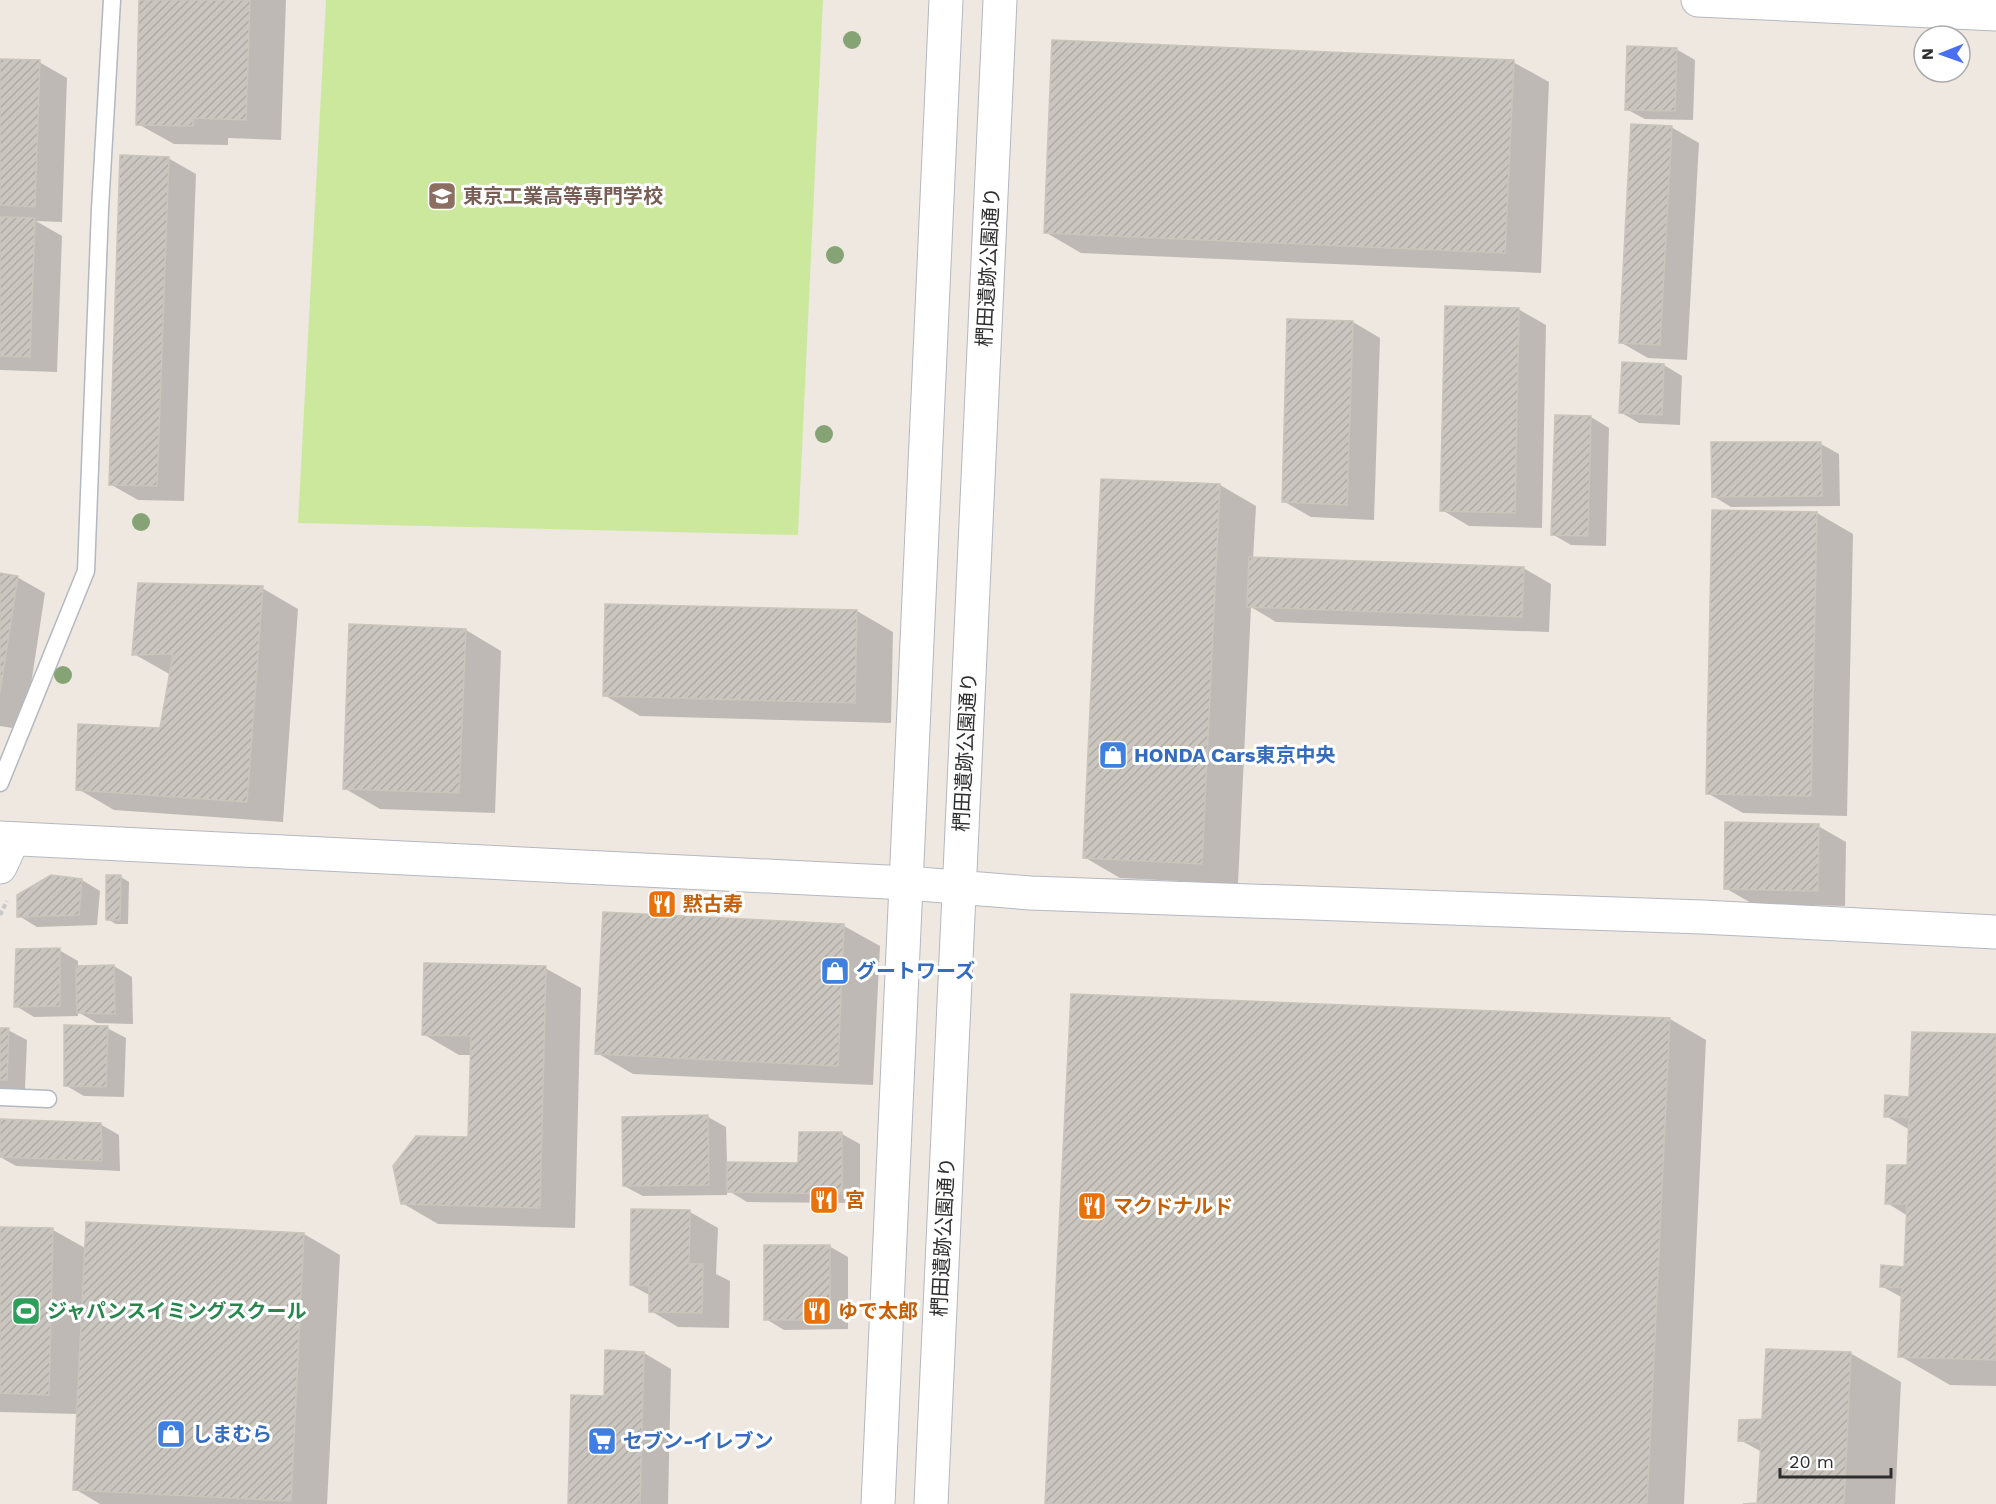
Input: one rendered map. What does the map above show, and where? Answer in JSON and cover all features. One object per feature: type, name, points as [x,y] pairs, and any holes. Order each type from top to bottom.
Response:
[{"type":"street","points":[[879,1504],[946,0]]},
{"type":"street","name":"椚田遺跡公園通り","points":[[931,1504],[1000,0]]},
{"type":"street","points":[[1698,0],[1996,14]]},
{"type":"street","points":[[6,860],[906,883],[1030,893],[1702,917],[1996,932]]},
{"type":"lane","points":[[0,783],[86,571],[100,209],[112,0]]},
{"type":"lane","points":[[0,1097],[48,1100]]},
{"type":"path","points":[[0,915],[6,860]]},
{"type":"green space","points":[[326,0],[823,0],[798,535],[298,523]]},
{"type":"building","points":[[139,0],[250,0],[246,120],[193,118],[193,126],[136,125]]},
{"type":"building","points":[[1052,40],[1514,60],[1505,253],[1044,233]]},
{"type":"building","points":[[1627,46],[1677,48],[1675,111],[1625,110]]},
{"type":"building","points":[[0,59],[40,60],[35,207],[0,205]]},
{"type":"building","points":[[1631,124],[1672,126],[1660,345],[1619,343]]},
{"type":"building","points":[[120,155],[169,157],[157,486],[109,485]]},
{"type":"building","points":[[0,217],[35,218],[30,357],[0,356]]},
{"type":"building","points":[[1445,306],[1519,308],[1515,513],[1440,511]]},
{"type":"building","points":[[1287,319],[1353,321],[1347,505],[1282,502]]},
{"type":"building","points":[[1622,362],[1664,364],[1662,415],[1619,413]]},
{"type":"building","points":[[1555,415],[1591,416],[1588,536],[1551,535]]},
{"type":"building","points":[[1711,442],[1821,442],[1822,496],[1712,497]]},
{"type":"building","points":[[1101,479],[1220,484],[1202,864],[1083,858]]},
{"type":"building","points":[[1712,510],[1817,512],[1811,796],[1706,794]]},
{"type":"building","points":[[1249,557],[1524,567],[1522,617],[1247,607]]},
{"type":"building","points":[[0,573],[18,576],[0,692]]},
{"type":"building","points":[[138,583],[263,586],[247,802],[76,790],[78,724],[160,728],[173,654],[132,655]]},
{"type":"building","points":[[605,604],[857,610],[855,703],[603,696]]},
{"type":"building","points":[[349,624],[466,629],[459,793],[343,789]]},
{"type":"building","points":[[1725,822],[1819,824],[1818,891],[1724,889]]},
{"type":"building","points":[[51,875],[82,879],[79,915],[17,917],[17,895]]},
{"type":"building","points":[[106,875],[121,875],[120,920],[106,920]]},
{"type":"building","points":[[603,912],[844,924],[838,1066],[595,1054]]},
{"type":"building","points":[[60,948],[60,1006],[14,1007],[16,949]]},
{"type":"building","points":[[424,963],[546,966],[540,1208],[401,1204],[393,1166],[416,1136],[468,1137],[471,1036],[422,1035]]},
{"type":"building","points":[[114,965],[115,1014],[77,1013],[76,966]]},
{"type":"building","points":[[1071,994],[1670,1018],[1647,1504],[1045,1504]]},
{"type":"building","points":[[64,1025],[108,1026],[106,1087],[64,1086]]},
{"type":"building","points":[[0,1028],[9,1028],[7,1080],[0,1080]]},
{"type":"building","points":[[1912,1032],[1996,1034],[1996,1360],[1898,1357],[1902,1287],[1880,1287],[1881,1265],[1904,1267],[1907,1204],[1885,1204],[1887,1165],[1907,1165],[1909,1117],[1884,1117],[1885,1095],[1909,1097]]},
{"type":"building","points":[[708,1115],[709,1185],[623,1186],[622,1117]]},
{"type":"building","points":[[0,1119],[101,1123],[102,1161],[0,1157]]},
{"type":"building","points":[[799,1132],[842,1132],[842,1194],[727,1192],[727,1162],[798,1163]]},
{"type":"building","points":[[631,1209],[690,1210],[689,1264],[703,1264],[702,1313],[649,1312],[649,1286],[630,1285]]},
{"type":"building","points":[[86,1222],[304,1233],[291,1501],[73,1490]]},
{"type":"building","name":"ジャパンスイミングスクール","points":[[0,1227],[53,1228],[49,1395],[0,1393]]},
{"type":"building","points":[[764,1245],[830,1245],[830,1320],[764,1320]]},
{"type":"building","points":[[1766,1349],[1851,1352],[1844,1504],[1743,1504],[1757,1503],[1761,1442],[1738,1441],[1739,1420],[1762,1419]]},
{"type":"building","points":[[605,1350],[644,1352],[640,1504],[568,1504],[571,1395],[604,1396]]},
{"type":"place","name":"東京工業高等専門学校","points":[[442,196]]},
{"type":"place","name":"HONDA Cars東京中央","points":[[1113,755]]},
{"type":"place","name":"黙古寿","points":[[662,904]]},
{"type":"place","name":"グートワーズ","points":[[835,971]]},
{"type":"place","name":"宮","points":[[824,1200]]},
{"type":"place","name":"マクドナルド","points":[[1092,1206]]},
{"type":"place","name":"ジャパンスイミングスクール","points":[[26,1311]]},
{"type":"place","name":"ゆで太郎","points":[[817,1311]]},
{"type":"place","name":"しまむら","points":[[171,1434]]},
{"type":"place","name":"セブン-イレブン","points":[[602,1441]]}]
